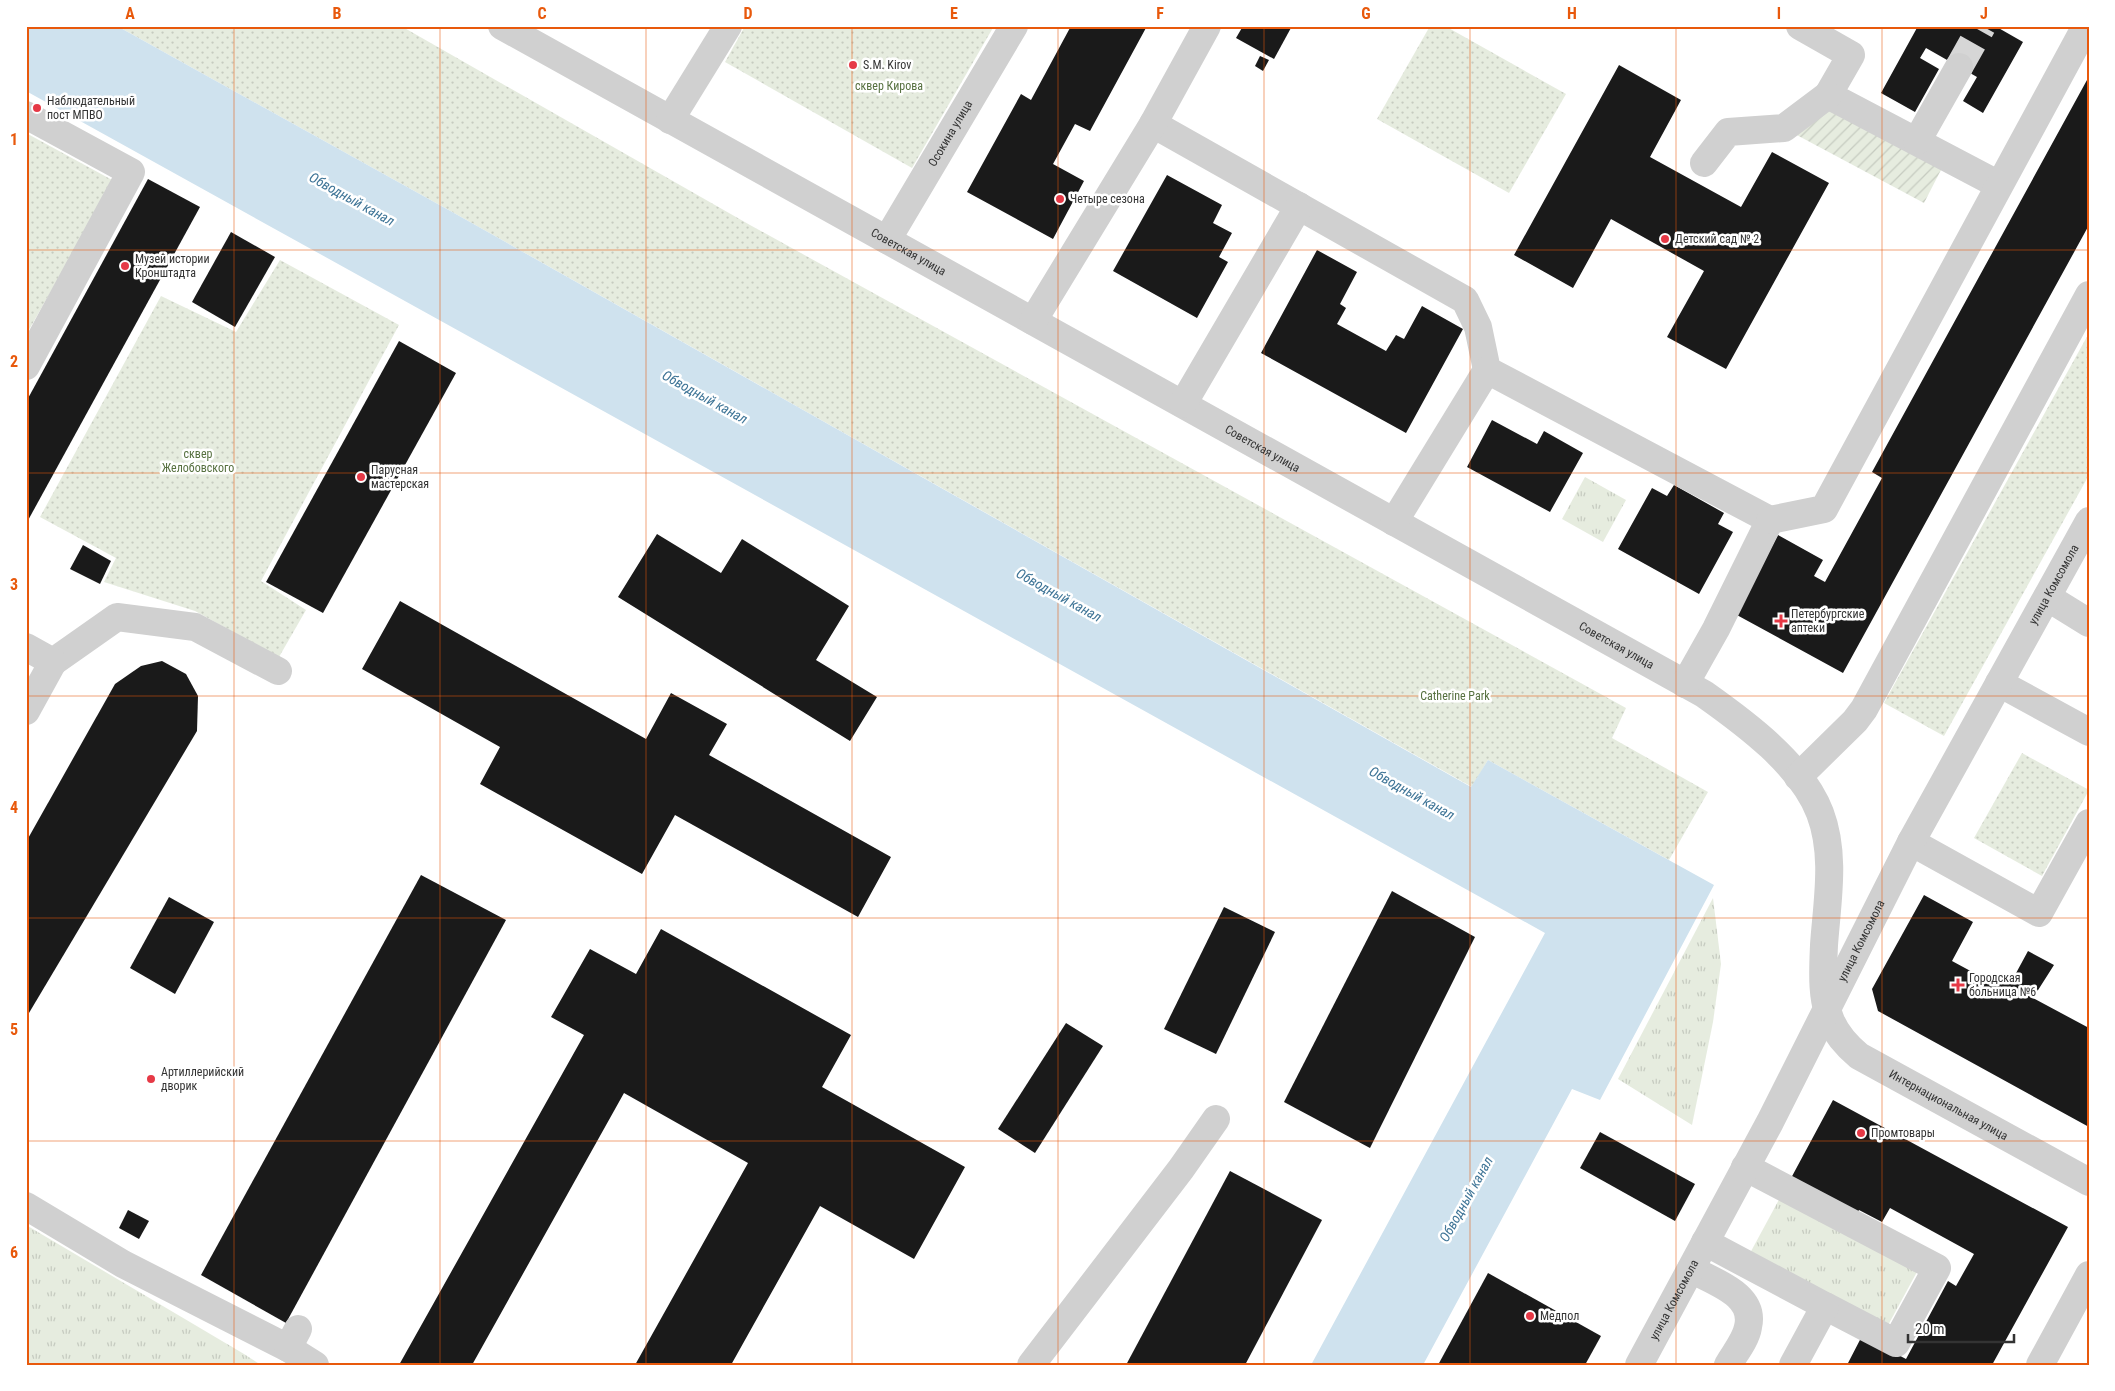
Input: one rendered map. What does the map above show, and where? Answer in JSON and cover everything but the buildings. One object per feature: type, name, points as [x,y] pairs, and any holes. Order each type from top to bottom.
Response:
[{"type":"street","name":"Советская улица","points":[[502,26],[1704,694],[1747,726],[1779,755],[1798,777],[1820,812],[1827,836],[1829,862],[1823,980],[1827,1008]]},
{"type":"street","points":[[670,120],[728,26]]},
{"type":"street","name":"Осокина улица","points":[[887,240],[1014,26]]},
{"type":"street","points":[[1033,321],[1153,124],[1207,26]]},
{"type":"street","points":[[1704,163],[1728,132],[1784,128],[1828,95],[1851,55],[1800,26]]},
{"type":"street","points":[[1487,370],[1770,520],[1824,509],[2084,29]]},
{"type":"street","points":[[1917,141],[1958,67]]},
{"type":"street","points":[[1828,95],[1999,185]]},
{"type":"street","points":[[26,115],[131,172],[26,366]]},
{"type":"street","points":[[1153,124],[1465,300],[1478,327],[1487,370],[1394,522]]},
{"type":"street","points":[[1183,404],[1299,206]]},
{"type":"street","points":[[1798,777],[1855,721],[1864,709],[2089,295]]},
{"type":"street","points":[[1685,684],[1716,628],[1770,520]]},
{"type":"street","name":"улица Комсомола","points":[[1639,1365],[1745,1167],[1911,842],[2089,521]]},
{"type":"street","points":[[2046,597],[2089,623]]},
{"type":"street","points":[[26,711],[53,662],[117,617],[195,627],[278,671]]},
{"type":"street","points":[[26,647],[53,662]]},
{"type":"street","points":[[1999,683],[2089,732]]},
{"type":"street","points":[[1911,842],[2039,913],[2089,823]]},
{"type":"street","name":"Интернациональная улица","points":[[1827,1008],[1838,1034],[1847,1046],[1859,1056],[2089,1182]]},
{"type":"street","points":[[1032,1365],[1175,1177],[1216,1119]]},
{"type":"street","points":[[1705,1242],[1896,1343],[1937,1268],[1745,1167]]},
{"type":"street","points":[[26,1206],[123,1264],[293,1339],[315,1365]]},
{"type":"street","points":[[1690,1269],[1739,1296],[1749,1311],[1748,1328],[1728,1365]]},
{"type":"street","points":[[2040,1365],[2089,1275]]},
{"type":"street","points":[[1793,1365],[1826,1306]]},
{"type":"green space","name":"Catherine Park","points":[[117,26],[401,26],[750,225],[1626,708],[1612,738],[1708,792],[1669,860],[1488,760],[1472,787],[454,213]]},
{"type":"green space","name":"сквер Кирова","points":[[745,26],[994,26],[912,168],[725,62]]},
{"type":"green space","points":[[1430,26],[1445,26],[1566,94],[1509,193],[1377,119]]},
{"type":"green space","points":[[1829,107],[1943,166],[1924,203],[1793,133]]},
{"type":"green space","points":[[26,133],[114,181],[26,335]]},
{"type":"green space","name":"сквер Желобовского","points":[[280,260],[399,325],[261,581],[306,610],[279,657],[195,611],[104,582],[116,558],[40,517],[161,296],[236,332]]},
{"type":"green space","points":[[2089,333],[2089,475],[1944,736],[1884,703]]},
{"type":"green space","points":[[1585,477],[1626,500],[1603,542],[1562,519]]},
{"type":"green space","points":[[2022,753],[2089,790],[2042,876],[1974,838]]},
{"type":"green space","points":[[1713,898],[1721,964],[1713,1022],[1692,1125],[1618,1079]]},
{"type":"green space","points":[[1781,1196],[1918,1270],[1886,1329],[1749,1255]]},
{"type":"green space","points":[[26,1225],[244,1354],[261,1365],[26,1365]]},
{"type":"water","name":"Обводный канал","points":[[26,26],[117,26],[454,213],[1471,787],[1488,760],[1714,885],[1600,1100],[1572,1089],[1423,1365],[1311,1365],[1545,933],[26,91]]},
{"type":"tunnel","points":[[1959,67],[1982,26]]},
{"type":"place","name":"S.M. Kirov","points":[[853,65]]},
{"type":"place","name":"Наблюдательный пост МПВО","points":[[37,108]]},
{"type":"place","name":"Четыре сезона","points":[[1060,199]]},
{"type":"place","name":"Детский сад № 2","points":[[1665,239]]},
{"type":"place","name":"Музей истории Кронштадта","points":[[125,266]]},
{"type":"place","name":"Парусная мастерская","points":[[361,477]]},
{"type":"place","name":"Петербургские аптеки","points":[[1781,621]]},
{"type":"place","name":"Городская больница №6","points":[[1958,985]]},
{"type":"place","name":"Артиллерийский дворик","points":[[151,1079]]},
{"type":"place","name":"Промтовары","points":[[1861,1133]]},
{"type":"place","name":"Медпол","points":[[1530,1316]]}]
